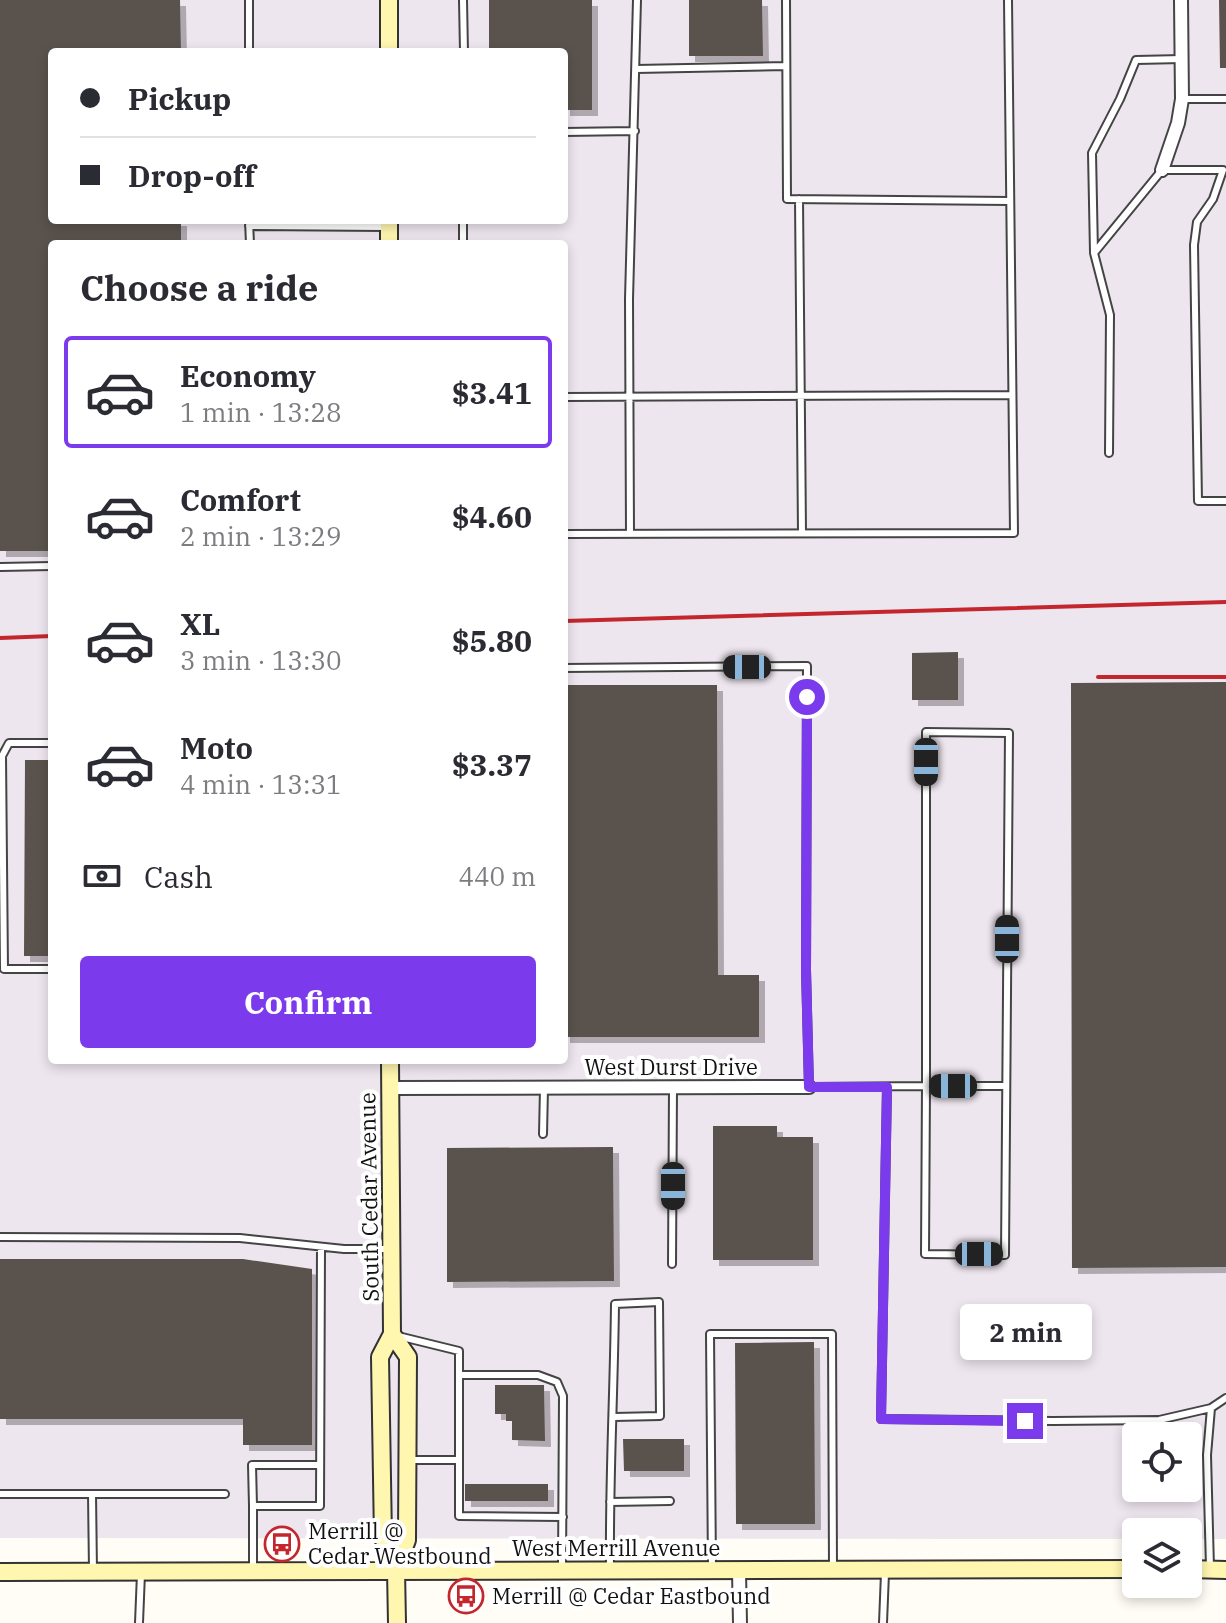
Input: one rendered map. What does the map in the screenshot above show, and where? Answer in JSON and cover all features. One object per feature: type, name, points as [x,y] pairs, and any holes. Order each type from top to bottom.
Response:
[{"type":"main road","points":[[389,0],[389,48]]},
{"type":"main road","name":"South Cedar Avenue","points":[[390,1064],[392,1334],[380,1357],[383,1538],[396,1570],[397,1623]]},
{"type":"main road","name":"South Cedar Avenue","points":[[392,1334],[408,1357],[407,1540],[396,1570]]},
{"type":"main road","name":"West Merrill Avenue","points":[[0,1572],[1122,1569]]},
{"type":"street","points":[[1162,170],[1178,123],[1182,99],[1181,0]]},
{"type":"street","name":"West Durst Drive","points":[[390,1088],[809,1087]]},
{"type":"street","points":[[739,1571],[740,1623]]},
{"type":"lane","points":[[249,0],[249,48]]},
{"type":"lane","points":[[463,0],[464,48]]},
{"type":"lane","points":[[630,534],[629,299],[637,0]]},
{"type":"lane","points":[[786,0],[787,199],[1010,201]]},
{"type":"lane","points":[[568,534],[1014,533],[1008,0]]},
{"type":"lane","points":[[1109,453],[1110,315],[1094,253],[1092,153],[1136,60],[1182,59]]},
{"type":"lane","points":[[636,69],[786,66]]},
{"type":"lane","points":[[1182,99],[1226,99]]},
{"type":"lane","points":[[568,132],[635,131]]},
{"type":"lane","points":[[1094,253],[1162,170],[1225,170],[1213,199],[1197,222],[1194,245],[1198,501],[1226,501]]},
{"type":"lane","points":[[799,199],[802,533]]},
{"type":"lane","points":[[269,224],[389,230]]},
{"type":"lane","points":[[568,397],[1012,395]]},
{"type":"lane","points":[[0,567],[48,566]]},
{"type":"lane","points":[[568,668],[807,666],[806,970],[809,1087],[1006,1086]]},
{"type":"lane","points":[[926,732],[1009,733],[1005,1255],[925,1254],[926,1086],[926,732]]},
{"type":"lane","points":[[48,743],[9,743],[2,756],[4,969],[48,969]]},
{"type":"lane","points":[[887,1087],[881,1419],[1159,1420],[1211,1408],[1226,1398]]},
{"type":"lane","points":[[543,1134],[544,1088]]},
{"type":"lane","points":[[672,1264],[673,1088]]},
{"type":"lane","points":[[0,1237],[240,1238],[321,1247],[391,1249]]},
{"type":"lane","points":[[253,1506],[320,1506],[321,1247]]},
{"type":"lane","points":[[610,1569],[615,1304],[659,1302],[660,1416],[614,1417]]},
{"type":"lane","points":[[392,1334],[459,1351],[459,1516],[563,1517]]},
{"type":"lane","points":[[712,1571],[710,1334],[832,1334],[833,1569]]},
{"type":"lane","points":[[460,1375],[538,1375],[557,1382],[563,1396],[562,1569]]},
{"type":"lane","points":[[1211,1408],[1207,1455],[1218,1570]]},
{"type":"lane","points":[[407,1460],[459,1460]]},
{"type":"lane","points":[[253,1571],[252,1465],[320,1465]]},
{"type":"lane","points":[[0,1494],[225,1494]]},
{"type":"lane","points":[[92,1494],[93,1573]]},
{"type":"lane","points":[[610,1502],[670,1501]]},
{"type":"lane","points":[[883,1623],[885,1569]]},
{"type":"lane","points":[[139,1623],[141,1573]]},
{"type":"shaded area","points":[[0,0],[1226,0],[1226,1539],[1202,1539],[1202,1518],[1122,1518],[1122,1539],[0,1538]]},
{"type":"building","points":[[0,0],[180,0],[181,48],[48,48],[48,224],[181,224],[181,240],[48,240],[48,551],[0,551]]},
{"type":"building","points":[[489,0],[592,0],[592,110],[568,110],[568,48],[489,48]]},
{"type":"building","points":[[689,0],[762,0],[763,56],[689,56]]},
{"type":"building","points":[[1219,0],[1226,0],[1226,68],[1220,68]]},
{"type":"building","points":[[958,652],[958,700],[912,700],[912,653]]},
{"type":"building","points":[[1226,682],[1226,1267],[1072,1268],[1071,683]]},
{"type":"building","points":[[568,685],[717,685],[718,975],[759,975],[759,1037],[568,1037]]},
{"type":"building","points":[[25,760],[48,760],[48,956],[24,956]]},
{"type":"building","points":[[713,1126],[777,1126],[777,1137],[813,1137],[813,1260],[713,1260]]},
{"type":"building","points":[[613,1147],[614,1281],[447,1282],[447,1148]]},
{"type":"building","points":[[0,1259],[243,1259],[312,1269],[312,1445],[243,1445],[243,1419],[0,1419]]},
{"type":"building","points":[[814,1342],[815,1524],[736,1524],[735,1343]]},
{"type":"building","points":[[495,1385],[544,1385],[545,1441],[512,1440],[512,1421],[506,1421],[506,1414],[495,1414]]},
{"type":"building","points":[[623,1439],[684,1439],[684,1471],[624,1471]]},
{"type":"building","points":[[465,1484],[548,1484],[548,1501],[465,1501]]},
{"type":"railway","points":[[568,621],[1226,602]]},
{"type":"railway","points":[[0,638],[48,636]]},
{"type":"railway","points":[[1098,677],[1226,677]]},
{"type":"place","name":"Merrill @ Cedar Westbound","points":[[282,1544]]},
{"type":"place","name":"Merrill @ Cedar Eastbound","points":[[466,1596]]},
{"type":"route","points":[[807,697],[809,1087],[887,1087],[881,1419],[1025,1421]]}]
